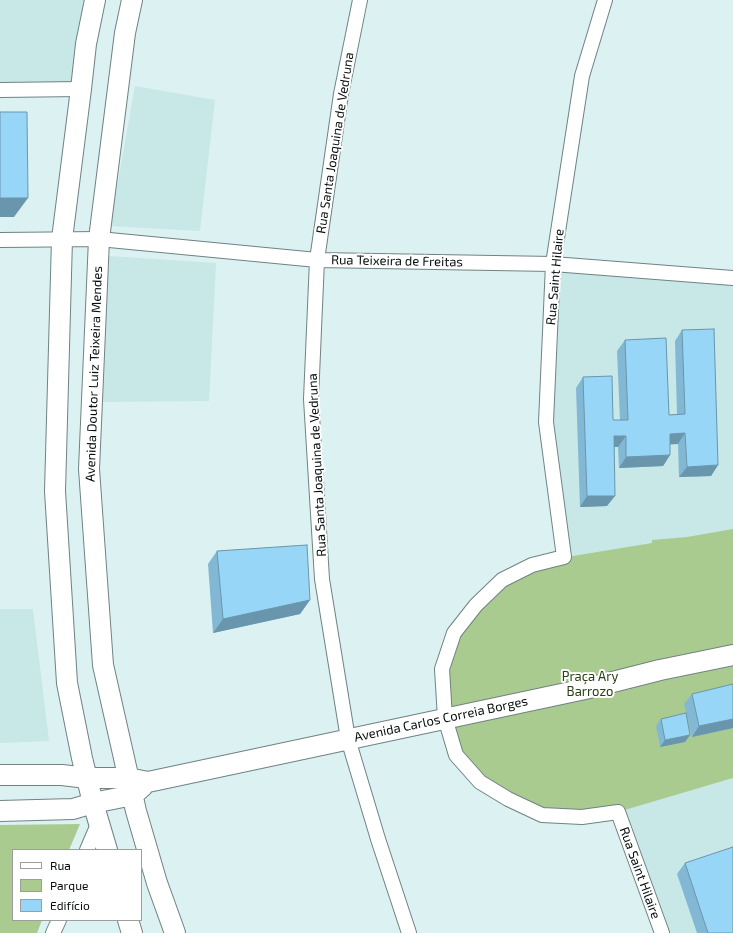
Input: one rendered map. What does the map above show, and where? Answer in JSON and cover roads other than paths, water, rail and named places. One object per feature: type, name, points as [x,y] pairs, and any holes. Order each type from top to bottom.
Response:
[{"type":"main road","points":[[95,0],[86,44],[82,89],[62,238],[55,491],[67,683],[87,778],[107,849]]},
{"type":"main road","name":"Avenida Doutor Luiz Teixeira Mendes","points":[[132,0],[125,34],[99,239],[89,469],[103,665],[130,787],[157,883],[174,933]]},
{"type":"main road","name":"Avenida Carlos Correia Borges","points":[[0,811],[68,810],[93,803],[130,787],[148,782],[585,689],[660,670],[733,655]]},
{"type":"main road","name":"Avenida Carlos Correia Borges","points":[[0,775],[62,775],[87,778],[130,787]]},
{"type":"main road","points":[[128,921],[132,933]]},
{"type":"street","name":"Rua Santa Joaquina de Vedruna","points":[[360,0],[341,94],[317,260],[311,399],[322,579],[348,739],[378,839],[409,933]]},
{"type":"street","name":"Rua Saint Hilaire","points":[[605,0],[582,76],[553,264],[546,422],[564,557],[532,565],[502,580],[476,605],[454,632],[442,669],[445,718],[456,754],[480,782],[508,799],[542,815],[582,817],[618,812],[662,933]]},
{"type":"street","points":[[0,90],[82,89]]},
{"type":"street","name":"Rua Teixeira de Freitas","points":[[0,240],[62,238],[99,239],[317,260],[553,264],[733,278]]},
{"type":"street","points":[[87,849],[99,822]]},
{"type":"street","points":[[53,933],[59,921]]},
{"type":"park label","name":"Praça Ary Barrozo","points":[[590,684]]}]
